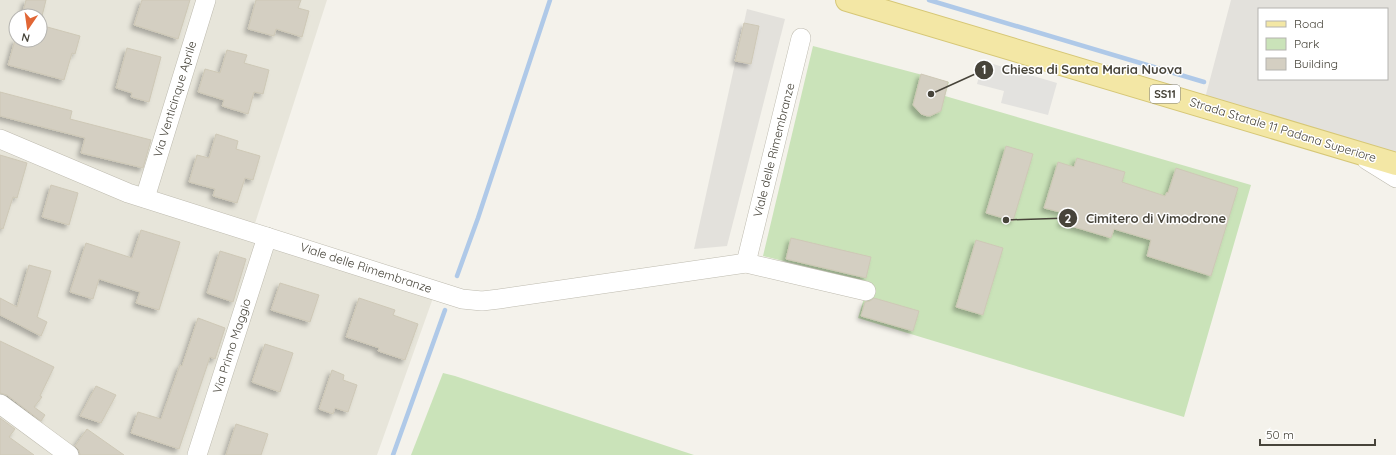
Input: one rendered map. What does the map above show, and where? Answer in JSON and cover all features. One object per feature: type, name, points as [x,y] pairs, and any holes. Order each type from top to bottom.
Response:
[{"type":"main road","name":"Strada Statale 11 Padana Superiore","points":[[847,0],[1396,164]]},
{"type":"street","name":"Via Venticinque Aprile","points":[[145,198],[206,0]]},
{"type":"street","name":"Viale delle Rimembranze","points":[[746,263],[802,38]]},
{"type":"street","name":"Viale delle Rimembranze","points":[[0,139],[112,187],[458,298],[475,300],[499,299],[746,263],[866,291]]},
{"type":"street","points":[[1349,149],[1396,178]]},
{"type":"street","name":"Via Primo Maggio","points":[[197,455],[267,237]]},
{"type":"street","points":[[0,404],[69,455]]},
{"type":"shaded area","points":[[0,0],[327,0],[250,239],[433,298],[377,455],[0,455]]},
{"type":"shaded area","points":[[1231,0],[1396,0],[1396,159],[1204,102]]},
{"type":"shaded area","points":[[747,9],[785,19],[727,246],[694,249]]},
{"type":"shaded area","points":[[983,61],[1057,83],[1048,115],[1001,103],[1004,91],[977,84]]},
{"type":"green space","points":[[813,46],[949,82],[945,96],[1251,185],[1184,417],[858,318],[869,282],[763,256]]},
{"type":"green space","points":[[443,373],[455,376],[694,455],[411,455]]},
{"type":"building","points":[[26,0],[46,0],[44,8],[24,8]]},
{"type":"building","points":[[142,0],[190,0],[178,39],[134,25]]},
{"type":"building","points":[[256,0],[301,0],[298,8],[309,11],[302,37],[276,29],[274,36],[248,29]]},
{"type":"building","points":[[744,23],[759,26],[751,64],[735,61]]},
{"type":"building","points":[[48,27],[80,36],[75,54],[72,53],[64,80],[8,65],[13,48],[48,48]]},
{"type":"building","points":[[127,48],[161,57],[149,102],[131,97],[132,93],[116,88]]},
{"type":"building","points":[[227,50],[247,55],[244,63],[269,70],[263,94],[254,92],[248,114],[222,106],[224,100],[198,92],[205,69],[220,73]]},
{"type":"building","points":[[921,74],[948,82],[941,111],[930,116],[921,114],[913,105]]},
{"type":"building","points":[[0,92],[72,111],[70,119],[151,140],[143,168],[81,153],[85,138],[0,116]]},
{"type":"building","points":[[216,134],[238,141],[236,149],[260,156],[253,180],[245,178],[237,203],[213,196],[215,189],[189,182],[197,155],[209,158]]},
{"type":"building","points":[[1006,146],[1033,154],[1013,221],[986,213]]},
{"type":"building","points":[[0,155],[27,163],[17,198],[13,197],[3,229],[0,228]]},
{"type":"building","points":[[1077,158],[1125,172],[1122,182],[1165,196],[1167,192],[1168,193],[1176,168],[1238,188],[1211,276],[1147,256],[1151,240],[1114,229],[1111,238],[1061,223],[1064,213],[1044,208],[1058,162],[1074,167]]},
{"type":"building","points":[[51,185],[78,193],[69,225],[42,217]]},
{"type":"building","points":[[141,230],[180,242],[159,310],[136,303],[140,292],[99,279],[93,299],[70,292],[86,243],[132,258]]},
{"type":"building","points":[[791,238],[871,257],[866,278],[786,259]]},
{"type":"building","points":[[976,240],[1003,248],[983,315],[956,307]]},
{"type":"building","points":[[220,251],[246,259],[233,302],[207,293]]},
{"type":"building","points":[[29,265],[51,271],[37,317],[47,322],[41,336],[0,315],[0,298],[17,307]]},
{"type":"building","points":[[280,283],[319,295],[310,322],[271,310]]},
{"type":"building","points":[[359,298],[395,310],[393,315],[418,324],[405,360],[378,351],[379,348],[346,337]]},
{"type":"building","points":[[874,298],[919,311],[913,331],[861,316],[865,302]]},
{"type":"building","points":[[198,318],[225,328],[215,359],[210,357],[179,449],[131,433],[138,412],[161,419],[180,365],[182,366]]},
{"type":"building","points":[[0,341],[54,367],[40,396],[42,397],[34,407],[45,415],[41,421],[7,395],[0,393]]},
{"type":"building","points":[[265,344],[293,353],[280,392],[252,382]]},
{"type":"building","points":[[332,370],[344,375],[343,380],[357,385],[348,412],[335,408],[333,414],[319,409]]},
{"type":"building","points":[[96,386],[116,395],[101,423],[80,416]]},
{"type":"building","points":[[0,418],[15,429],[9,437],[34,455],[0,455]]},
{"type":"building","points":[[236,424],[268,434],[261,455],[226,455]]},
{"type":"building","points":[[87,429],[124,455],[80,455],[79,450],[75,446]]},
{"type":"waterway","points":[[457,276],[478,218],[550,0]]},
{"type":"waterway","points":[[929,0],[1204,82]]},
{"type":"waterway","points":[[393,455],[445,310]]},
{"type":"place","name":"Chiesa di Santa Maria Nuova","points":[[931,94]]},
{"type":"place","name":"Cimitero di Vimodrone","points":[[1006,220]]}]
